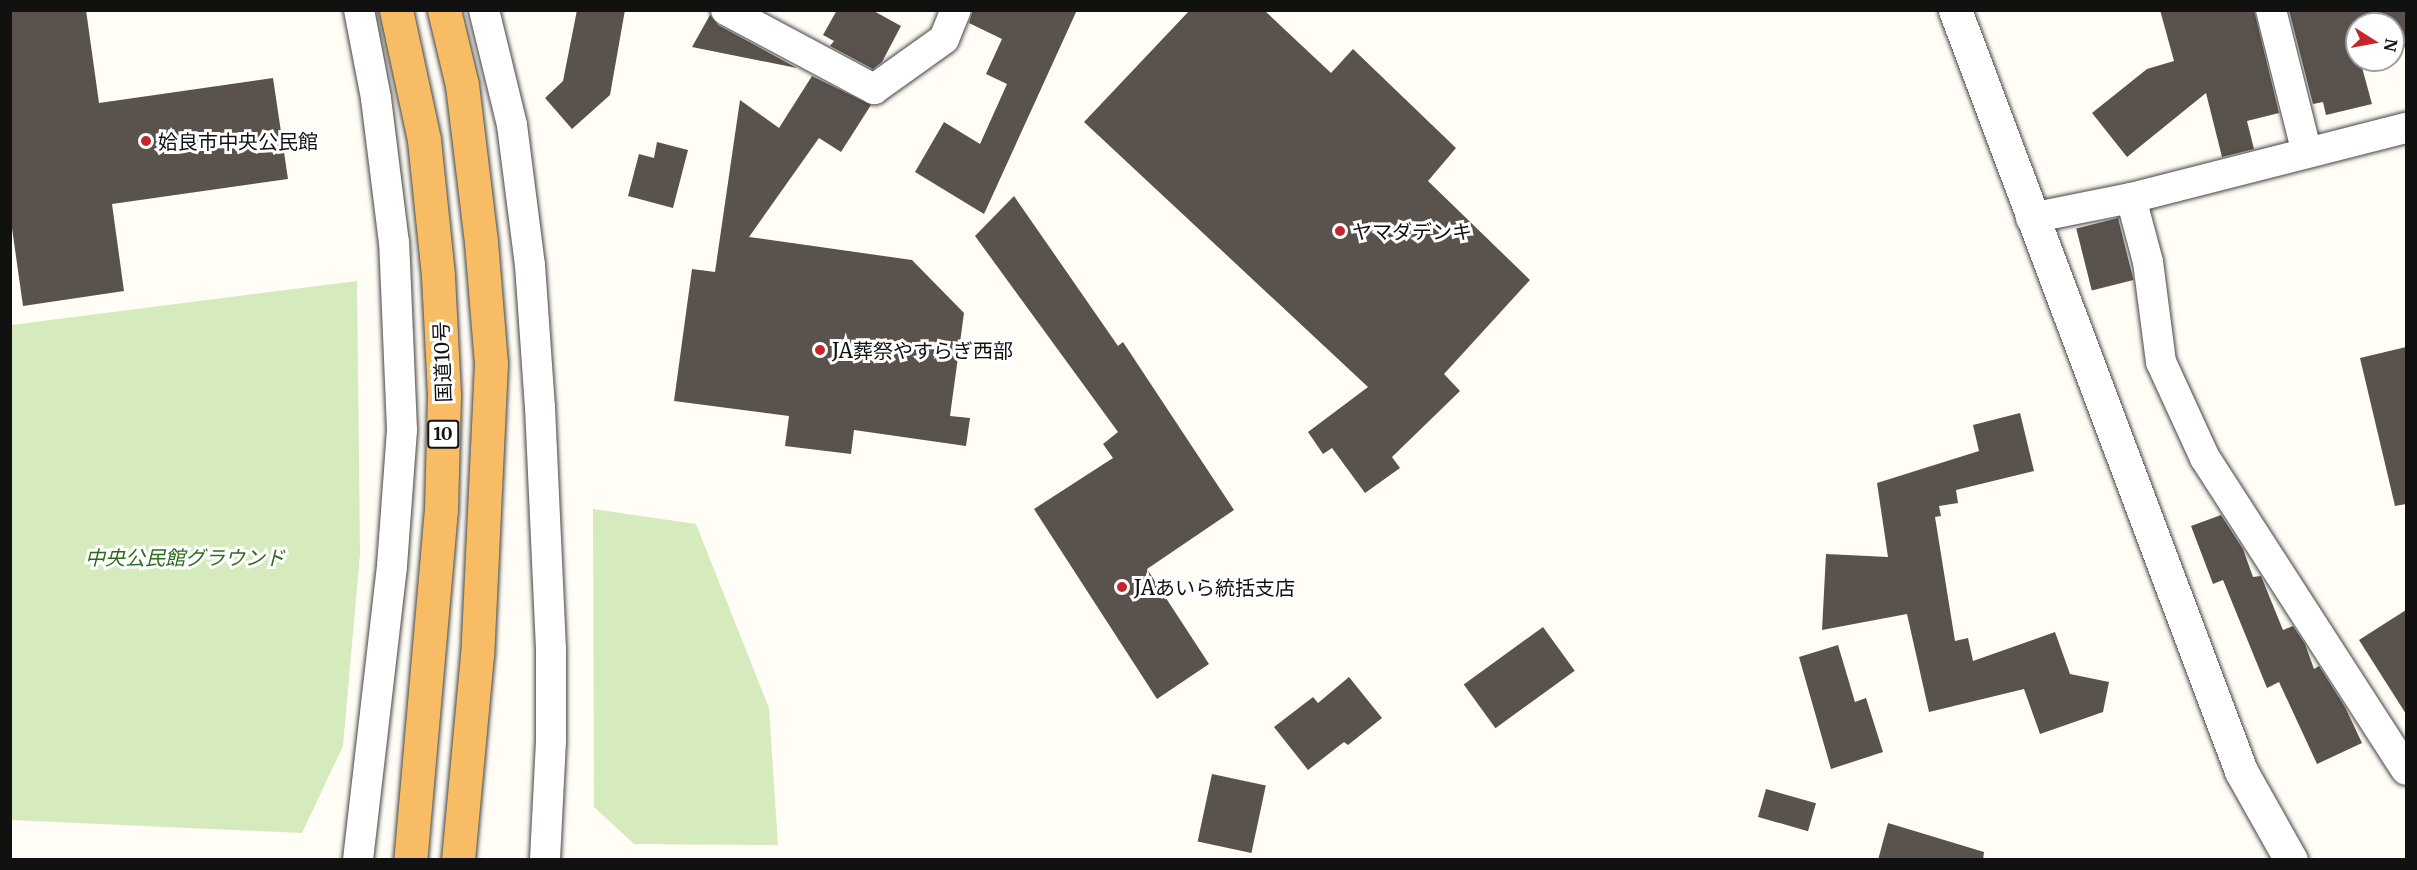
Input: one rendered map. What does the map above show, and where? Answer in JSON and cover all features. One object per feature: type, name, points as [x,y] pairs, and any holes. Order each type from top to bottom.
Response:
[{"type":"highway","name":"国道10号","points":[[396,10],[424,140],[438,276],[444,395],[441,509],[410,860]]},
{"type":"highway","name":"10","points":[[444,10],[462,85],[482,242],[491,363],[477,655],[458,860]]},
{"type":"street","points":[[358,10],[376,98],[394,243],[402,430],[392,566],[358,860]]},
{"type":"street","points":[[484,10],[512,125],[530,265],[540,407],[551,650],[551,741],[545,860]]},
{"type":"street","points":[[726,10],[874,88],[944,39],[956,10]]},
{"type":"street","points":[[1955,10],[2031,218],[2241,771],[2291,860]]},
{"type":"street","points":[[2271,10],[2307,153]]},
{"type":"street","points":[[2031,218],[2131,198],[2406,128]]},
{"type":"street","points":[[2131,198],[2148,262],[2161,362],[2205,458],[2406,770]]},
{"type":"green space","name":"中央公民館グラウンド","points":[[357,281],[360,554],[343,746],[302,833],[11,820],[11,325]]},
{"type":"green space","points":[[593,509],[696,524],[769,708],[778,845],[634,844],[594,807]]},
{"type":"building","name":"姶良市中央公民館","points":[[10,10],[86,10],[99,103],[273,78],[288,179],[112,204],[124,291],[23,306],[10,214]]},
{"type":"building","points":[[577,10],[625,10],[610,95],[572,129],[545,98],[563,81]]},
{"type":"building","points":[[837,10],[872,10],[901,26],[882,62],[873,69],[830,46],[834,41],[823,35]]},
{"type":"building","points":[[973,10],[1077,10],[984,214],[915,172],[944,122],[980,144],[1007,84],[986,74],[1002,39],[969,23]]},
{"type":"building","name":"ヤマダデンキ","points":[[1190,10],[1264,10],[1331,73],[1353,49],[1456,148],[1428,181],[1530,280],[1444,374],[1460,391],[1392,457],[1400,468],[1365,493],[1332,448],[1323,454],[1308,432],[1368,387],[1084,122]]},
{"type":"building","points":[[2160,10],[2254,10],[2279,113],[2247,121],[2254,149],[2222,157],[2206,93],[2127,157],[2092,113],[2147,69],[2174,61]]},
{"type":"building","points":[[2289,10],[2406,10],[2405,47],[2405,12],[2345,12],[2345,72],[2363,72],[2372,104],[2326,115],[2323,102],[2313,104]]},
{"type":"building","points":[[710,15],[718,25],[797,68],[692,47]]},
{"type":"building","name":"JA葬祭やすらぎ西部","points":[[812,76],[871,105],[841,152],[819,138],[749,237],[912,260],[964,313],[950,416],[970,418],[966,446],[854,430],[851,454],[785,446],[789,416],[674,401],[692,269],[715,272],[740,100],[779,128]]},
{"type":"building","points":[[657,142],[688,150],[673,208],[628,196],[639,154],[654,158]]},
{"type":"building","points":[[1014,196],[1118,346],[1123,342],[1234,510],[1147,569],[1209,664],[1157,699],[1034,509],[1113,458],[1103,444],[1118,432],[975,236]]},
{"type":"building","points":[[2118,218],[2133,280],[2092,291],[2076,228]]},
{"type":"building","points":[[2406,347],[2406,504],[2395,506],[2360,358]]},
{"type":"building","points":[[2020,413],[2034,471],[1956,490],[1958,503],[1939,506],[1941,516],[1935,517],[1955,641],[1968,638],[1973,661],[2055,632],[2070,674],[2109,682],[2103,712],[2040,734],[2024,689],[1929,712],[1907,614],[1822,630],[1826,554],[1888,557],[1877,483],[1979,451],[1973,425]]},
{"type":"building","points":[[2221,515],[2243,549],[2253,577],[2261,576],[2283,630],[2293,626],[2305,644],[2314,669],[2319,666],[2345,707],[2362,743],[2317,764],[2279,682],[2267,688],[2223,580],[2213,584],[2191,526]]},
{"type":"building","points":[[2406,610],[2406,714],[2359,640]]},
{"type":"building","points":[[1543,627],[1575,671],[1495,728],[1464,685]]},
{"type":"building","points":[[1838,645],[1855,702],[1866,698],[1883,752],[1831,769],[1799,657]]},
{"type":"building","points":[[1349,677],[1382,718],[1348,745],[1344,742],[1308,770],[1274,727],[1313,697],[1318,703]]},
{"type":"building","points":[[1212,774],[1266,785],[1251,853],[1198,841]]},
{"type":"building","points":[[1766,789],[1816,803],[1808,831],[1758,817]]},
{"type":"building","points":[[1888,823],[1984,852],[1983,860],[1878,860]]},
{"type":"place","name":"姶良市中央公民館","points":[[146,141]]},
{"type":"place","name":"ヤマダデンキ","points":[[1340,231]]},
{"type":"place","name":"JA葬祭やすらぎ西部","points":[[820,350]]},
{"type":"place","name":"JAあいら統括支店","points":[[1122,587]]}]
